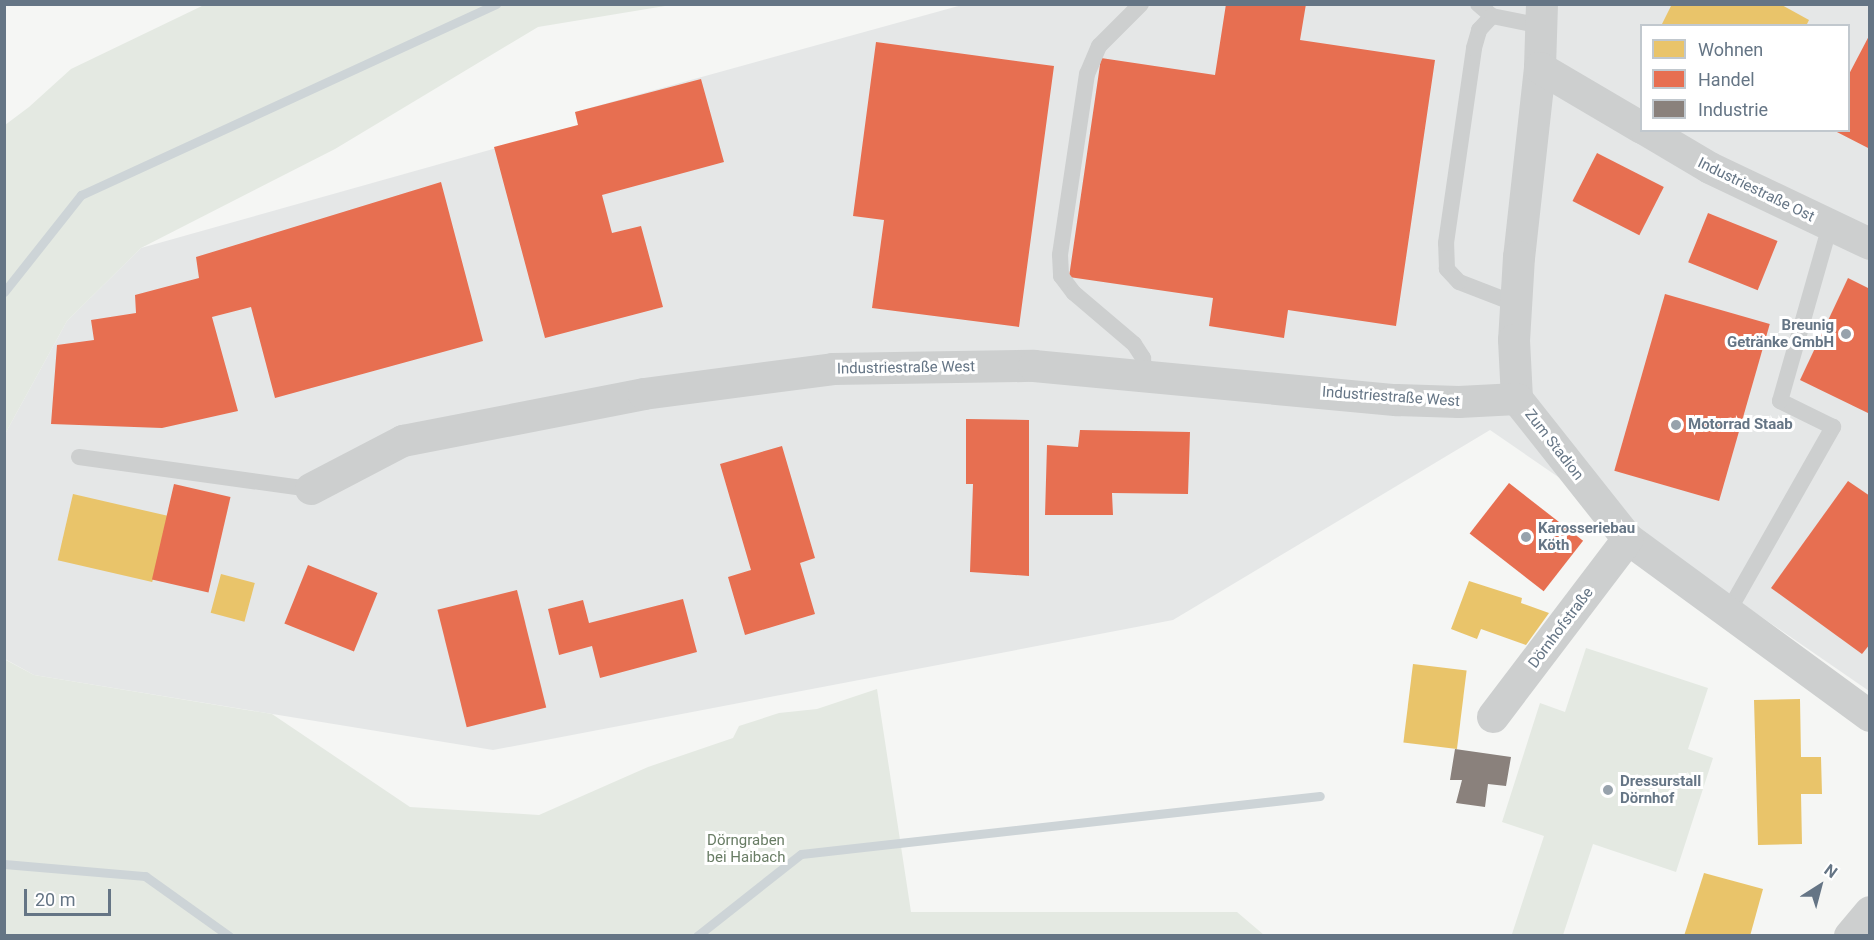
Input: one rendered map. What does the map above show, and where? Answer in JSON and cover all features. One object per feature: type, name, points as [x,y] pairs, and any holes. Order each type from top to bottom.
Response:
[{"type":"street","name":"Zum Stadion","points":[[1541,15],[1540,68],[1516,304],[1514,340],[1517,399],[1628,540],[1867,708]]},
{"type":"street","points":[[1540,68],[1640,127]]},
{"type":"street","name":"Industriestraße Ost","points":[[1649,132],[1710,168],[1869,244]]},
{"type":"street","name":"Industriestraße West","points":[[311,489],[403,441],[656,393],[833,369],[1034,366],[1397,400],[1459,402],[1517,399]]},
{"type":"street","name":"Dörnhofstraße","points":[[1493,717],[1628,540]]},
{"type":"street","points":[[1850,936],[1869,912]]},
{"type":"lane","points":[[1141,4],[1099,46],[1087,74],[1060,255],[1061,276],[1074,293],[1134,344],[1143,358],[1144,376]]},
{"type":"lane","points":[[1478,4],[1492,16],[1541,15]]},
{"type":"lane","points":[[1492,16],[1479,30],[1474,48],[1446,243],[1447,269],[1459,282],[1516,304]]},
{"type":"lane","points":[[1728,612],[1833,427],[1780,401],[1830,226]]},
{"type":"lane","points":[[79,457],[311,489]]},
{"type":"shaded area","points":[[962,5],[1869,5],[1869,691],[1490,430],[1173,620],[493,750],[34,675],[5,659],[5,434],[67,321],[141,248],[578,125],[575,112]]},
{"type":"green space","points":[[204,5],[671,5],[538,27],[335,149],[141,248],[67,321],[5,434],[5,125],[29,107],[71,69]]},
{"type":"green space","name":"Dressurstall Dörnhof","points":[[1586,648],[1708,688],[1688,749],[1713,758],[1676,872],[1593,844],[1563,935],[1515,935],[1512,934],[1544,836],[1502,822],[1540,703],[1565,712]]},
{"type":"green space","name":"Dörngraben bei Haibach","points":[[4,659],[34,675],[272,714],[410,807],[539,815],[648,767],[733,738],[739,726],[779,713],[817,709],[877,689],[911,912],[1237,912],[1264,935],[5,935]]},
{"type":"building: Wohnen","points":[[1672,4],[1780,4],[1809,20],[1807,24],[1662,24]]},
{"type":"building: Wohnen","points":[[73,494],[168,516],[152,582],[58,560]]},
{"type":"building: Wohnen","points":[[221,574],[255,583],[244,622],[211,613]]},
{"type":"building: Wohnen","points":[[1469,581],[1522,598],[1521,603],[1549,613],[1526,645],[1481,629],[1477,639],[1451,629]]},
{"type":"building: Wohnen","points":[[1413,664],[1467,671],[1457,749],[1403,742]]},
{"type":"building: Wohnen","points":[[1800,699],[1801,757],[1821,757],[1822,794],[1801,794],[1802,844],[1758,845],[1754,700]]},
{"type":"building: Wohnen","points":[[1704,873],[1763,889],[1750,936],[1684,936]]},
{"type":"building: Handel","points":[[1226,4],[1306,4],[1300,40],[1435,60],[1396,326],[1288,310],[1284,338],[1209,326],[1213,298],[1069,277],[1101,58],[1215,75]]},
{"type":"building: Handel","points":[[1870,34],[1870,149],[1837,132],[1850,132],[1850,72]]},
{"type":"building: Handel","points":[[876,42],[1054,66],[1019,327],[872,308],[884,220],[853,216]]},
{"type":"building: Handel","points":[[701,79],[724,162],[602,195],[612,233],[641,226],[663,307],[545,338],[494,147],[578,125],[575,112]]},
{"type":"building: Handel","points":[[1597,153],[1664,187],[1639,235],[1572,201]]},
{"type":"building: Handel","points":[[441,182],[483,341],[275,398],[251,307],[212,317],[238,411],[162,428],[51,424],[57,345],[94,340],[91,320],[136,313],[135,295],[199,278],[196,257]]},
{"type":"building: Handel","points":[[1708,213],[1778,241],[1758,290],[1688,262]]},
{"type":"building: Handel","name":"Breunig Getränke GmbH","points":[[1848,278],[1870,289],[1870,414],[1800,380]]},
{"type":"building: Handel","points":[[1665,294],[1770,324],[1719,501],[1614,471]]},
{"type":"building: Handel","points":[[966,419],[1029,420],[1029,576],[970,572],[973,484],[966,484]]},
{"type":"building: Handel","points":[[1080,430],[1190,432],[1188,494],[1112,493],[1113,515],[1045,515],[1047,445],[1078,447]]},
{"type":"building: Handel","points":[[782,446],[815,558],[800,563],[815,614],[745,635],[728,577],[751,570],[720,464]]},
{"type":"building: Handel","points":[[1848,481],[1870,496],[1870,644],[1862,654],[1771,588]]},
{"type":"building: Handel","name":"Karosseriebau Köth","points":[[1509,483],[1583,541],[1544,591],[1470,533]]},
{"type":"building: Handel","points":[[174,484],[231,497],[208,593],[152,579]]},
{"type":"building: Handel","points":[[308,565],[378,593],[354,652],[284,623]]},
{"type":"building: Handel","points":[[517,590],[546,707],[467,727],[437,610]]},
{"type":"building: Handel","points":[[683,599],[697,652],[600,678],[592,646],[559,655],[548,609],[583,600],[589,623]]},
{"type":"building: Industrie","points":[[1455,749],[1511,757],[1506,786],[1488,784],[1485,807],[1456,803],[1462,780],[1450,780]]},
{"type":"waterway","points":[[4,292],[81,195],[496,4]]},
{"type":"waterway","points":[[697,936],[801,854],[1320,796]]},
{"type":"waterway","points":[[4,864],[145,876],[229,936]]},
{"type":"place","name":"Breunig Getränke GmbH","points":[[1846,334]]},
{"type":"place","name":"Motorrad Staab","points":[[1676,425]]},
{"type":"place","name":"Karosseriebau Köth","points":[[1526,537]]},
{"type":"place","name":"Dressurstall Dörnhof","points":[[1608,790]]}]
